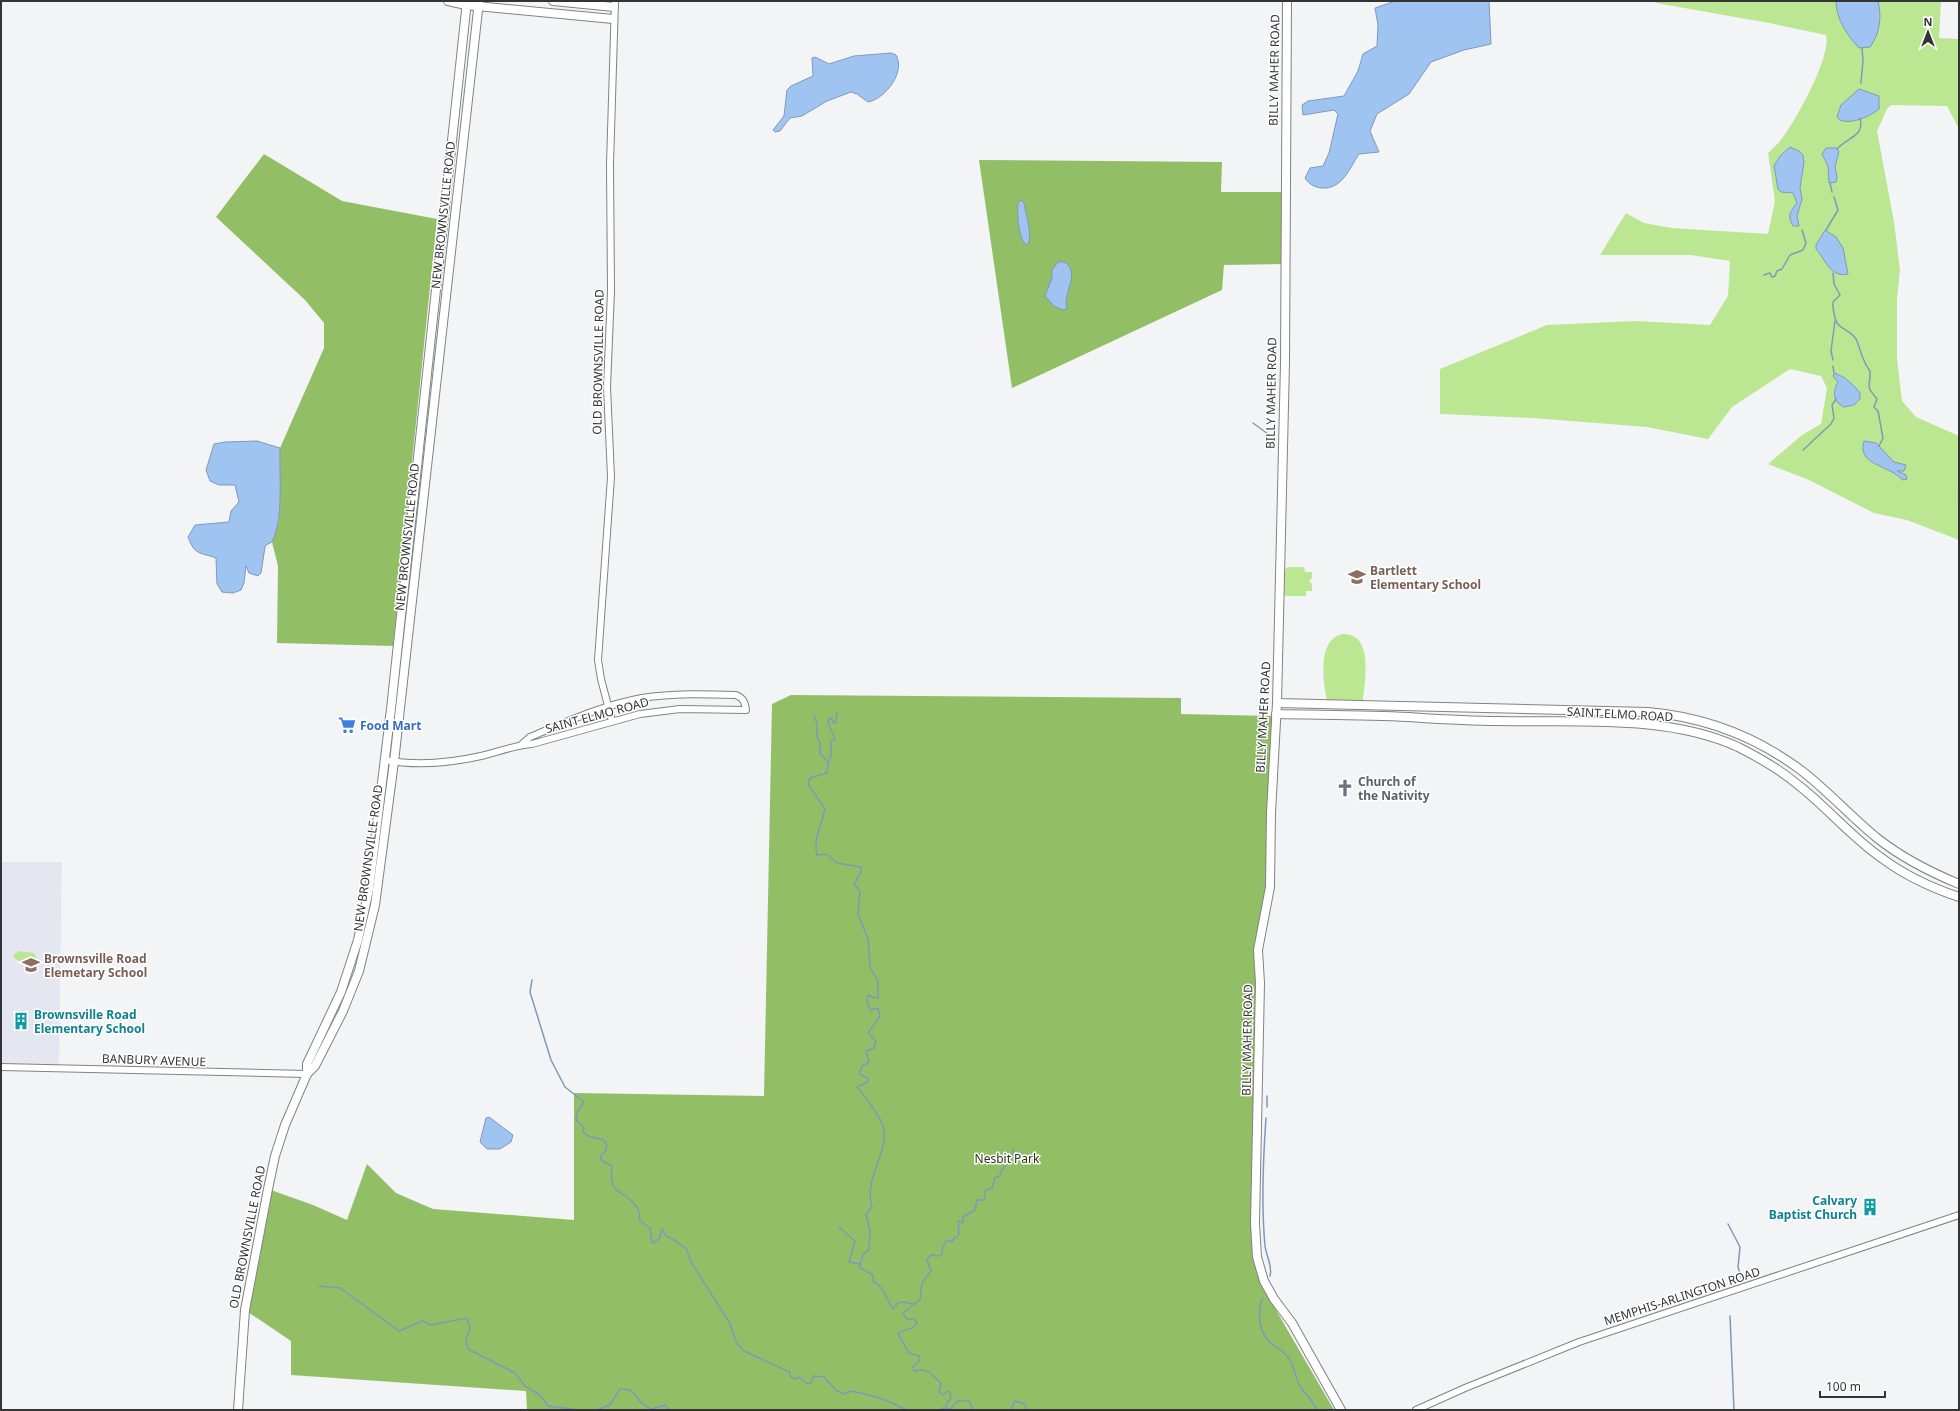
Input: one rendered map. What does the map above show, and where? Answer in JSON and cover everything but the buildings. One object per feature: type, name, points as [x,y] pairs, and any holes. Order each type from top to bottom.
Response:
[{"type":"main road","points":[[448,1],[614,19]]},
{"type":"main road","points":[[553,1],[614,4]]},
{"type":"main road","name":"BILLY MAHER ROAD","points":[[1287,1],[1285,362],[1277,703],[1271,813],[1270,887],[1258,950],[1260,983],[1255,1210],[1256,1248],[1262,1275],[1269,1292],[1292,1323],[1341,1410]]},
{"type":"main road","name":"NEW BROWNSVILLE ROAD","points":[[307,1074],[307,1064],[340,992],[363,921],[369,889],[385,760],[466,3]]},
{"type":"main road","name":"NEW BROWNSVILLE ROAD","points":[[307,1074],[315,1066],[343,1011],[359,971],[375,905],[394,762],[479,4]]},
{"type":"main road","name":"SAINT ELMO ROAD","points":[[1277,703],[1648,712],[1694,719],[1742,735],[1764,746],[1804,772],[1869,832],[1888,846],[1928,870],[1959,884]]},
{"type":"main road","points":[[1327,705],[1327,716]]},
{"type":"main road","points":[[1358,706],[1358,716]]},
{"type":"main road","name":"SAINT ELMO ROAD","points":[[1276,714],[1655,726],[1689,731],[1736,747],[1770,765],[1798,784],[1847,830],[1884,860],[1922,882],[1959,897]]},
{"type":"main road","points":[[1736,747],[1742,735]]},
{"type":"main road","name":"OLD BROWNSVILLE ROAD","points":[[238,1410],[245,1310],[268,1189],[275,1156],[285,1125],[307,1074]]},
{"type":"street","name":"OLD BROWNSVILLE ROAD","points":[[612,720],[598,660],[611,477],[607,387],[610,305],[609,194],[614,4]]},
{"type":"street","name":"SAINT ELMO ROAD","points":[[385,760],[394,762],[439,763],[465,760],[521,745],[532,744],[612,720],[640,714],[671,709],[746,710],[746,705],[742,698],[736,695],[690,694],[647,698],[608,706],[530,737],[521,745]]},
{"type":"street","name":"BANBURY AVENUE","points":[[1,1067],[307,1074]]},
{"type":"street","name":"MEMPHIS-ARLINGTON ROAD","points":[[1416,1410],[1465,1388],[1566,1347],[1959,1215]]},
{"type":"shaded area","name":"Brownsville Road Elemetary School","points":[[1,862],[62,862],[59,1068],[1,1067]]},
{"type":"green space","points":[[1657,1],[1941,1],[1939,38],[1959,39],[1959,129],[1947,106],[1891,105],[1887,109],[1877,131],[1894,222],[1900,270],[1897,298],[1897,359],[1902,401],[1916,417],[1959,436],[1959,540],[1907,520],[1874,513],[1809,480],[1768,464],[1802,435],[1821,424],[1827,388],[1821,376],[1790,369],[1732,407],[1708,439],[1647,427],[1533,418],[1440,414],[1440,369],[1547,325],[1636,321],[1710,325],[1728,296],[1730,261],[1691,255],[1600,255],[1626,213],[1644,223],[1672,228],[1768,234],[1775,201],[1768,153],[1789,129],[1812,87],[1824,57],[1826,35],[1769,23],[1656,3]]},
{"type":"green space","points":[[264,154],[342,201],[437,219],[393,646],[277,643],[278,566],[272,542],[279,519],[280,448],[324,348],[324,323],[305,300],[216,217]]},
{"type":"green space","points":[[979,160],[1222,162],[1221,192],[1281,192],[1281,264],[1224,265],[1222,290],[1012,388]]},
{"type":"green space","points":[[1288,567],[1304,567],[1305,572],[1312,572],[1312,578],[1309,581],[1312,584],[1312,591],[1306,591],[1306,596],[1286,596],[1282,592],[1283,571]]},
{"type":"green space","points":[[1342,634],[1352,635],[1359,641],[1363,649],[1366,670],[1363,701],[1327,700],[1323,672],[1325,653],[1329,644],[1334,638]]},
{"type":"green space","name":"Nesbit Park","points":[[791,695],[1181,698],[1181,714],[1277,716],[1269,893],[1258,945],[1255,1267],[1262,1286],[1334,1410],[527,1410],[526,1391],[291,1375],[291,1341],[245,1310],[268,1189],[313,1205],[347,1220],[367,1164],[396,1193],[433,1209],[574,1220],[574,1093],[764,1096],[772,704]]},
{"type":"green space","points":[[18,951],[34,953],[38,960],[28,963],[17,960],[13,956]]},
{"type":"water","points":[[1395,1],[1489,1],[1491,44],[1464,50],[1431,62],[1409,94],[1377,114],[1370,131],[1379,152],[1359,154],[1348,172],[1340,182],[1334,186],[1321,188],[1314,186],[1305,178],[1310,168],[1323,166],[1329,153],[1338,114],[1334,110],[1303,115],[1302,105],[1308,101],[1344,96],[1358,71],[1363,54],[1377,46],[1378,25],[1375,8]]},
{"type":"water","points":[[1836,1],[1878,1],[1880,19],[1878,31],[1870,47],[1859,48],[1850,38],[1840,20],[1836,8]]},
{"type":"water","points":[[891,53],[896,55],[898,69],[892,84],[881,96],[868,102],[857,94],[851,92],[827,101],[802,116],[790,118],[780,131],[775,132],[773,130],[784,116],[787,90],[791,86],[813,76],[812,58],[815,57],[829,64],[854,56]]},
{"type":"water","points":[[1859,89],[1879,96],[1879,109],[1866,117],[1855,121],[1840,120],[1837,117],[1841,105]]},
{"type":"water","points":[[1790,147],[1799,151],[1803,155],[1804,162],[1800,188],[1802,199],[1797,216],[1799,226],[1793,226],[1790,219],[1791,211],[1797,203],[1793,193],[1781,192],[1778,189],[1774,166],[1780,156]]},
{"type":"water","points":[[1826,148],[1836,148],[1839,151],[1835,167],[1837,177],[1836,182],[1829,183],[1828,166],[1822,154]]},
{"type":"water","points":[[1021,200],[1024,203],[1030,237],[1027,245],[1022,238],[1019,226],[1018,203]]},
{"type":"water","points":[[1825,230],[1836,237],[1843,248],[1848,274],[1842,275],[1833,271],[1816,249],[1816,245]]},
{"type":"water","points":[[1058,262],[1065,262],[1071,272],[1066,303],[1067,309],[1063,310],[1054,306],[1045,296],[1052,278],[1052,270]]},
{"type":"water","points":[[1835,373],[1845,378],[1860,393],[1860,399],[1854,405],[1844,407],[1837,402],[1835,389],[1838,382],[1833,376]]},
{"type":"water","points":[[257,441],[280,448],[280,509],[276,532],[272,542],[265,547],[261,573],[258,576],[249,573],[246,566],[244,583],[241,590],[233,593],[222,592],[217,584],[216,558],[202,554],[196,550],[188,537],[195,525],[229,522],[231,511],[239,502],[235,485],[219,485],[210,481],[206,470],[214,444],[225,442]]},
{"type":"water","points":[[1864,441],[1876,443],[1894,462],[1906,465],[1904,471],[1897,471],[1906,475],[1907,479],[1903,480],[1866,457],[1863,447]]},
{"type":"water","points":[[489,1117],[513,1135],[511,1142],[500,1149],[487,1149],[480,1142],[486,1118]]},
{"type":"waterway","points":[[1861,83],[1863,60],[1862,48]]},
{"type":"waterway","points":[[1837,149],[1858,133],[1861,124],[1860,118]]},
{"type":"waterway","points":[[1830,183],[1832,192]]},
{"type":"waterway","points":[[1826,230],[1838,210],[1834,197]]},
{"type":"waterway","points":[[1764,275],[1770,273],[1772,277],[1775,276],[1777,271],[1782,269],[1790,255],[1803,250],[1806,243],[1802,230]]},
{"type":"waterway","points":[[1833,273],[1834,284],[1840,295],[1833,302],[1835,318],[1839,325],[1851,333],[1856,339],[1863,359],[1870,371],[1869,388],[1877,399],[1874,407],[1878,411],[1883,438],[1879,446]]},
{"type":"waterway","points":[[1833,360],[1831,351],[1835,321]]},
{"type":"waterway","points":[[1833,366],[1834,373]]},
{"type":"waterway","points":[[1803,450],[1831,424],[1834,418],[1832,405],[1836,399]]},
{"type":"waterway","points":[[1253,423],[1268,434]]},
{"type":"waterway","points":[[828,762],[831,756],[831,742],[835,739],[828,723],[829,719],[831,718],[834,723],[836,722],[837,713]]},
{"type":"waterway","points":[[814,715],[817,724],[817,737],[820,742],[820,753],[828,762],[827,773],[810,778],[808,784],[825,809],[817,837],[817,855],[826,854],[837,863],[861,867],[861,872],[854,884],[860,891],[858,914],[868,939],[870,967],[878,981],[878,998],[868,995],[867,1001],[870,1010],[878,1008],[880,1016],[868,1033],[876,1041],[874,1048],[866,1051],[869,1062],[862,1066],[859,1074],[868,1078],[868,1082],[857,1087],[879,1117],[883,1126],[884,1136],[883,1145],[871,1186],[870,1197],[872,1207],[866,1214],[870,1232],[869,1250],[864,1253],[859,1267],[873,1275],[873,1281],[883,1290],[893,1309],[898,1303],[903,1302],[914,1304],[903,1313],[907,1319],[914,1319],[917,1322],[913,1327],[898,1334],[909,1353],[919,1356],[920,1360],[913,1366],[914,1371],[923,1370],[929,1372],[941,1383],[939,1392],[943,1395],[948,1391],[950,1392],[951,1398],[947,1403],[946,1408]]},
{"type":"waterway","points":[[532,980],[530,992],[551,1060],[565,1087],[584,1102],[577,1112],[576,1120],[584,1127],[583,1132],[588,1136],[604,1140],[607,1146],[605,1152],[600,1156],[602,1161],[612,1166],[611,1176],[614,1188],[631,1200],[639,1210],[640,1221],[650,1228],[652,1243],[659,1239],[662,1229],[666,1236],[686,1248],[691,1262],[729,1322],[737,1344],[744,1351],[790,1372],[790,1376],[795,1379],[799,1377],[806,1383],[811,1383],[813,1376],[824,1377],[837,1391],[845,1394],[850,1391],[872,1396],[886,1400],[906,1410]]},
{"type":"waterway","points":[[1267,1096],[1267,1107]]},
{"type":"waterway","points":[[1266,1118],[1263,1166],[1263,1214],[1265,1246],[1270,1265],[1270,1276]]},
{"type":"waterway","points":[[915,1304],[920,1300],[922,1283],[931,1271],[927,1260],[931,1255],[939,1256],[942,1254],[943,1247],[947,1240],[952,1242],[955,1237],[957,1237],[959,1233],[958,1221],[963,1223],[963,1217],[975,1210],[977,1200],[984,1200],[986,1190],[992,1188],[995,1178],[1000,1176],[1001,1171],[1011,1159],[1014,1148]]},
{"type":"waterway","points":[[1728,1224],[1740,1247],[1738,1267],[1741,1277]]},
{"type":"waterway","points":[[839,1227],[855,1241],[849,1262],[860,1264]]},
{"type":"waterway","points":[[319,1286],[340,1288],[399,1331],[423,1321],[431,1325],[467,1318],[470,1328],[466,1339],[468,1349],[515,1373],[525,1386],[540,1395],[548,1406],[579,1410]]},
{"type":"waterway","points":[[1262,1299],[1260,1305],[1260,1324],[1262,1330],[1268,1341],[1282,1351],[1289,1359],[1293,1365],[1300,1386],[1317,1410]]},
{"type":"waterway","points":[[1730,1316],[1734,1410]]},
{"type":"waterway","points":[[597,1410],[610,1405],[620,1389],[632,1391],[640,1401],[652,1409],[665,1405],[669,1410]]},
{"type":"waterway","points":[[940,1410],[942,1408],[950,1409],[959,1400],[970,1402],[973,1410]]},
{"type":"waterway","points":[[1011,1410],[1015,1401],[1025,1404],[1026,1409]]},
{"type":"place","name":"Bartlett Elementary School","points":[[1357,577]]},
{"type":"place","name":"Food Mart","points":[[347,725]]},
{"type":"place","name":"Church of the Nativity","points":[[1345,788]]},
{"type":"place","name":"Brownsville Road Elemetary School","points":[[31,965]]},
{"type":"place","name":"Brownsville Road Elementary School","points":[[21,1021]]},
{"type":"place","name":"Calvary Baptist Church","points":[[1870,1207]]}]
